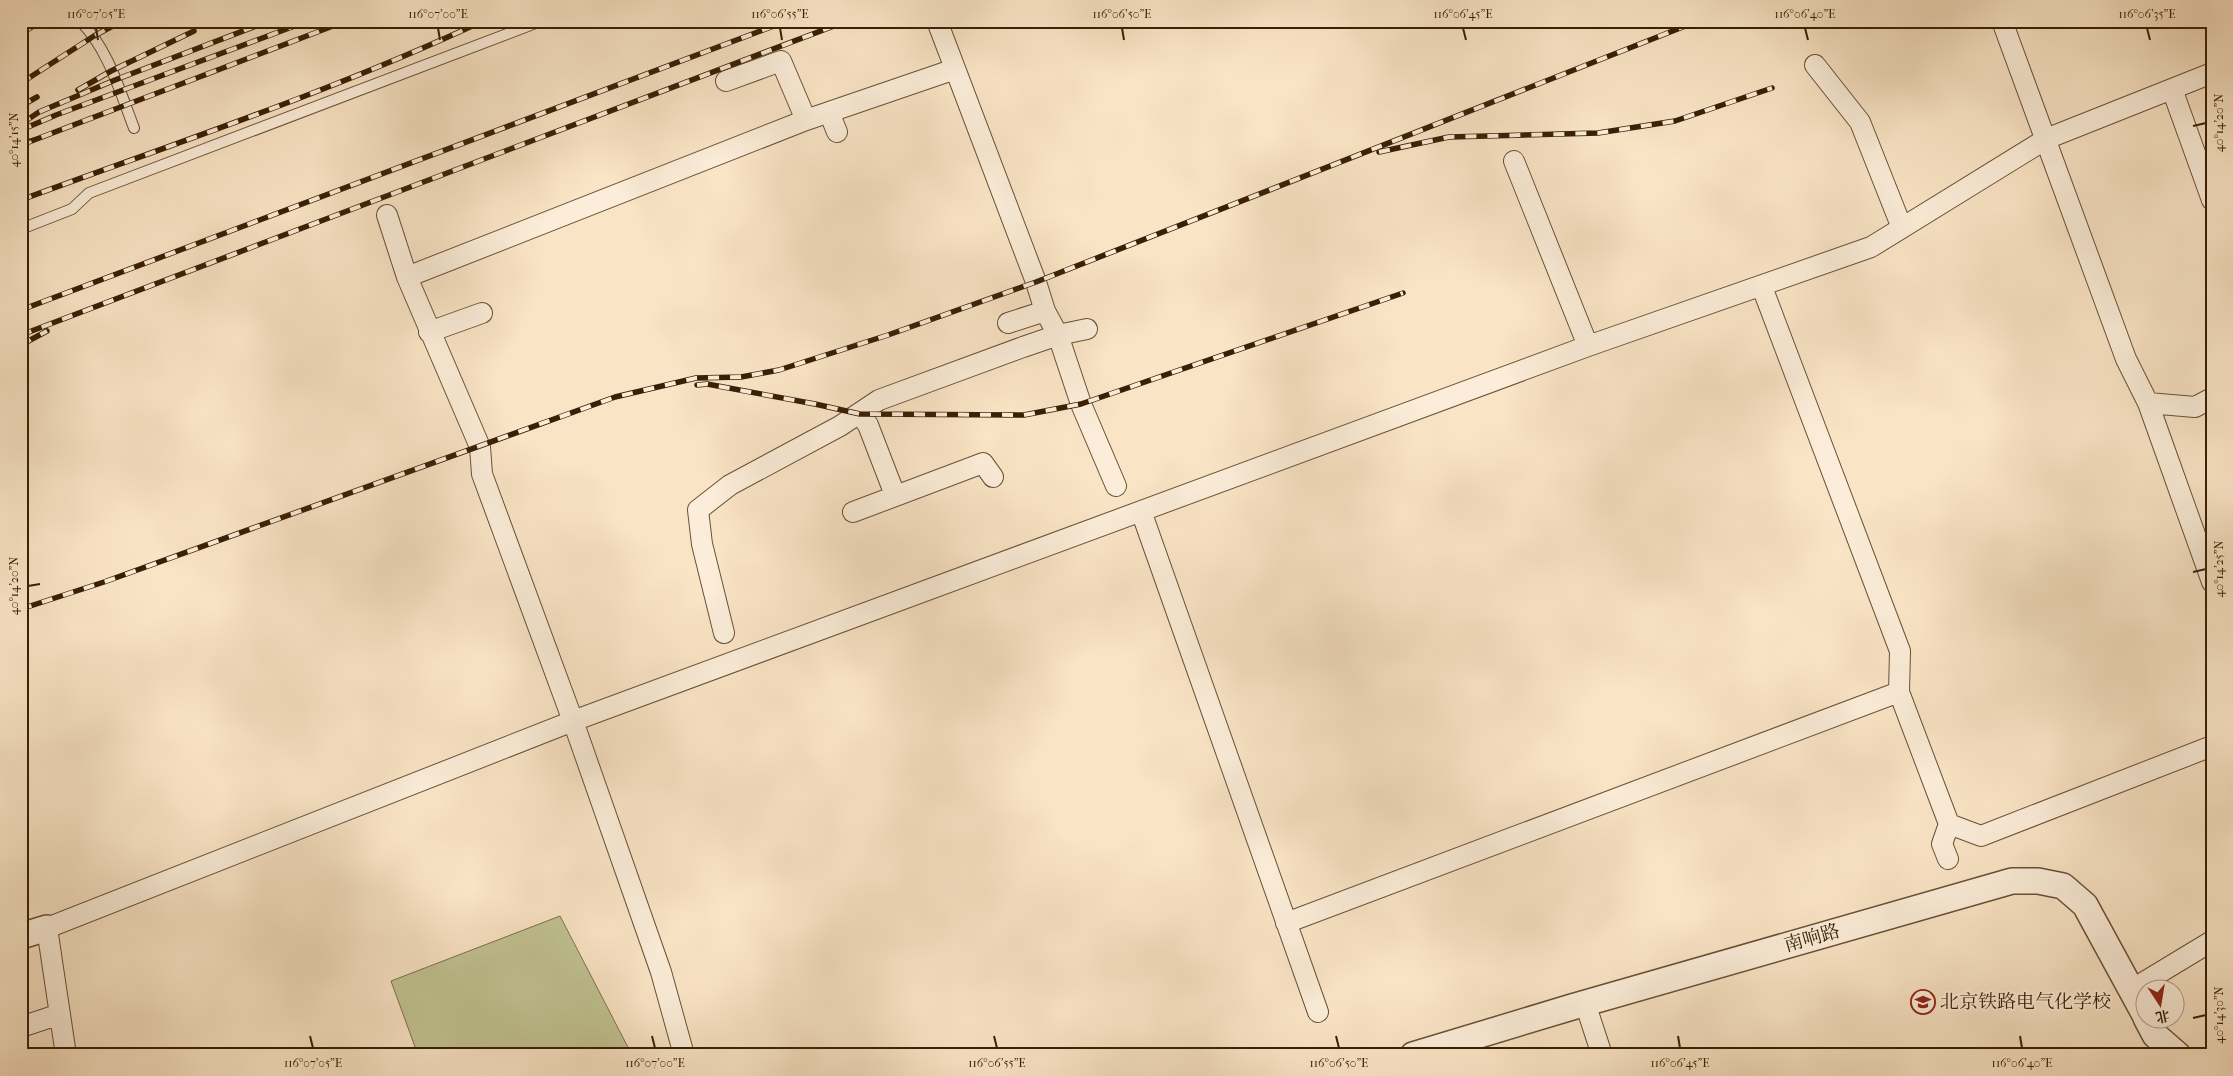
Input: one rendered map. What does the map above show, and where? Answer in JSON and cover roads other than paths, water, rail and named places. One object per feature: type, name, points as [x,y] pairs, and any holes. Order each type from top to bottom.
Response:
[{"type":"street","points":[[937,21],[1045,311],[1058,335],[1081,404],[1116,486]]},
{"type":"street","points":[[2002,21],[2126,359],[2148,403],[2212,582]]},
{"type":"street","points":[[726,81],[781,62],[806,120]]},
{"type":"street","points":[[1816,65],[1860,122],[1902,228]]},
{"type":"street","points":[[407,278],[806,120],[955,69]]},
{"type":"street","points":[[21,936],[47,928],[574,721],[1588,346],[1762,287],[1871,247],[2046,139],[2212,73]]},
{"type":"street","points":[[2172,90],[2212,200]]},
{"type":"street","points":[[829,112],[837,132]]},
{"type":"street","points":[[1514,161],[1588,346]]},
{"type":"street","points":[[387,215],[407,278],[480,447],[482,474],[574,721],[661,972],[684,1055]]},
{"type":"street","points":[[1762,287],[1900,651],[1899,692],[1949,824],[1942,844],[1948,859]]},
{"type":"street","points":[[1008,324],[1045,311]]},
{"type":"street","points":[[429,332],[482,313]]},
{"type":"street","points":[[724,632],[702,544],[698,510],[730,485],[860,414],[879,400],[1058,335],[1087,329]]},
{"type":"street","points":[[2148,403],[2195,407],[2212,398]]},
{"type":"street","points":[[860,414],[868,425],[895,495]]},
{"type":"street","points":[[853,512],[983,463],[993,477]]},
{"type":"street","points":[[1141,511],[1318,1012]]},
{"type":"street","points":[[1286,922],[1899,692]]},
{"type":"street","points":[[1949,824],[1981,836],[2212,746]]},
{"type":"street","name":"南响路","points":[[1413,1055],[1585,1003],[2012,881],[2038,881],[2063,886],[2085,905],[2153,1031],[2178,1055]]},
{"type":"street","points":[[47,928],[66,1055]]},
{"type":"street","points":[[2131,990],[2212,941]]},
{"type":"street","points":[[1585,1003],[1602,1055]]},
{"type":"street","points":[[21,1027],[60,1014]]},
{"type":"lane","points":[[80,21],[93,34],[101,49],[134,128]]},
{"type":"lane","points":[[21,229],[72,209],[89,193],[541,21]]},
{"type":"railway","points":[[21,34],[41,21]]},
{"type":"railway","points":[[21,83],[94,36],[122,21]]},
{"type":"railway","points":[[21,124],[39,112],[115,80],[269,21]]},
{"type":"railway","points":[[21,130],[56,115],[308,21]]},
{"type":"railway","points":[[21,145],[346,21]]},
{"type":"railway","points":[[21,200],[312,93],[483,21]]},
{"type":"railway","points":[[21,310],[787,21]]},
{"type":"railway","points":[[21,335],[847,21]]},
{"type":"railway","points":[[21,609],[104,582],[615,397],[696,378],[741,377],[779,370],[888,335],[1036,282],[1698,21]]},
{"type":"railway","points":[[78,90],[111,71],[194,31]]},
{"type":"railway","points":[[1379,152],[1449,137],[1598,133],[1675,121],[1772,88]]},
{"type":"railway","points":[[21,106],[37,97]]},
{"type":"railway","points":[[697,385],[707,384],[860,414],[1024,415],[1081,404],[1403,293]]},
{"type":"railway","points":[[21,345],[47,331]]},
{"type":"place","name":"北京铁路电气化学校","points":[[1923,1002]]}]
